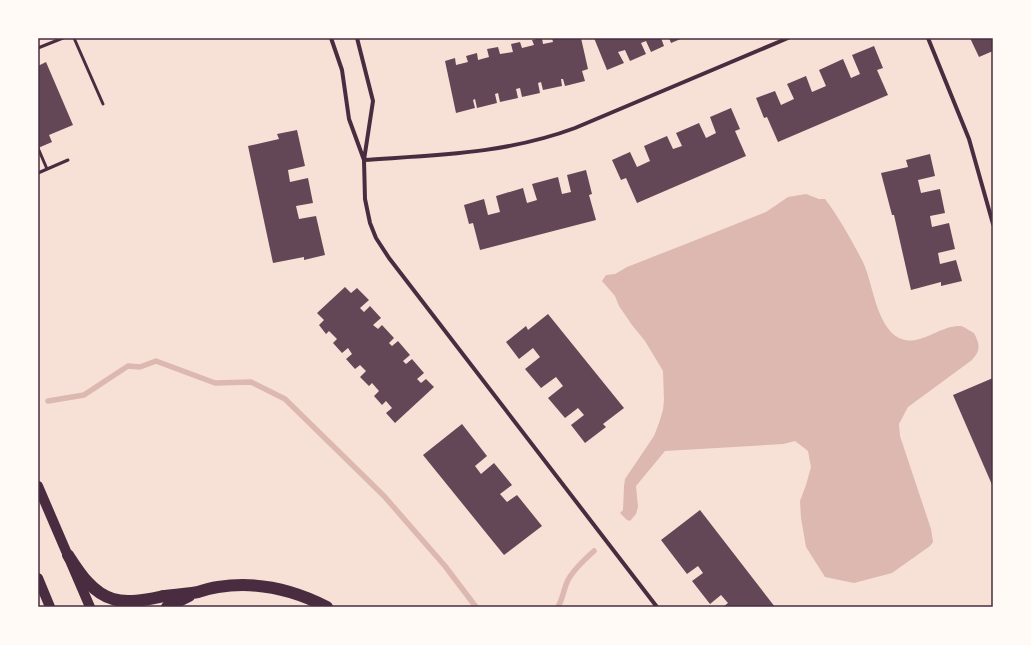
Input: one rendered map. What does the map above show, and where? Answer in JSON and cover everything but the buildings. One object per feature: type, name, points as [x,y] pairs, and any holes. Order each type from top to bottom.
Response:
[{"type":"highway","points":[[68,556],[91,586],[112,599],[131,601],[197,592],[218,587],[240,585],[261,586],[295,592],[327,607]]},
{"type":"highway","points":[[167,607],[197,592]]},
{"type":"main road","points":[[38,486],[90,607]]},
{"type":"main road","points":[[38,578],[50,607]]},
{"type":"street","points":[[331,38],[342,70],[350,119],[364,160]]},
{"type":"street","points":[[357,38],[373,101],[364,160],[365,199],[370,223],[376,238],[389,258],[657,607]]},
{"type":"street","points":[[364,160],[480,151],[509,147],[540,139],[575,128],[788,38]]},
{"type":"street","points":[[928,38],[969,139],[993,224]]},
{"type":"lane","points":[[38,48],[63,38]]},
{"type":"lane","points":[[74,38],[103,104]]},
{"type":"lane","points":[[38,148],[47,169]]},
{"type":"lane","points":[[38,174],[68,160]]},
{"type":"shaded area","points":[[806,194],[819,199],[825,199],[841,222],[863,262],[880,314],[891,332],[899,338],[914,340],[946,328],[961,326],[974,333],[979,347],[972,360],[908,407],[899,424],[900,436],[931,529],[933,542],[930,546],[892,573],[854,583],[825,577],[806,547],[801,518],[800,501],[811,467],[808,451],[795,441],[783,444],[665,451],[636,486],[638,507],[636,514],[630,521],[620,513],[623,510],[625,479],[654,436],[663,410],[663,371],[645,341],[619,306],[615,296],[602,281],[606,275],[615,274],[627,267],[766,212],[788,197]]},
{"type":"waterway","points":[[48,401],[84,395],[128,366],[140,367],[156,361],[215,383],[251,382],[285,399],[384,496],[445,566],[476,607]]},
{"type":"waterway","points":[[558,607],[570,576],[594,551]]}]
